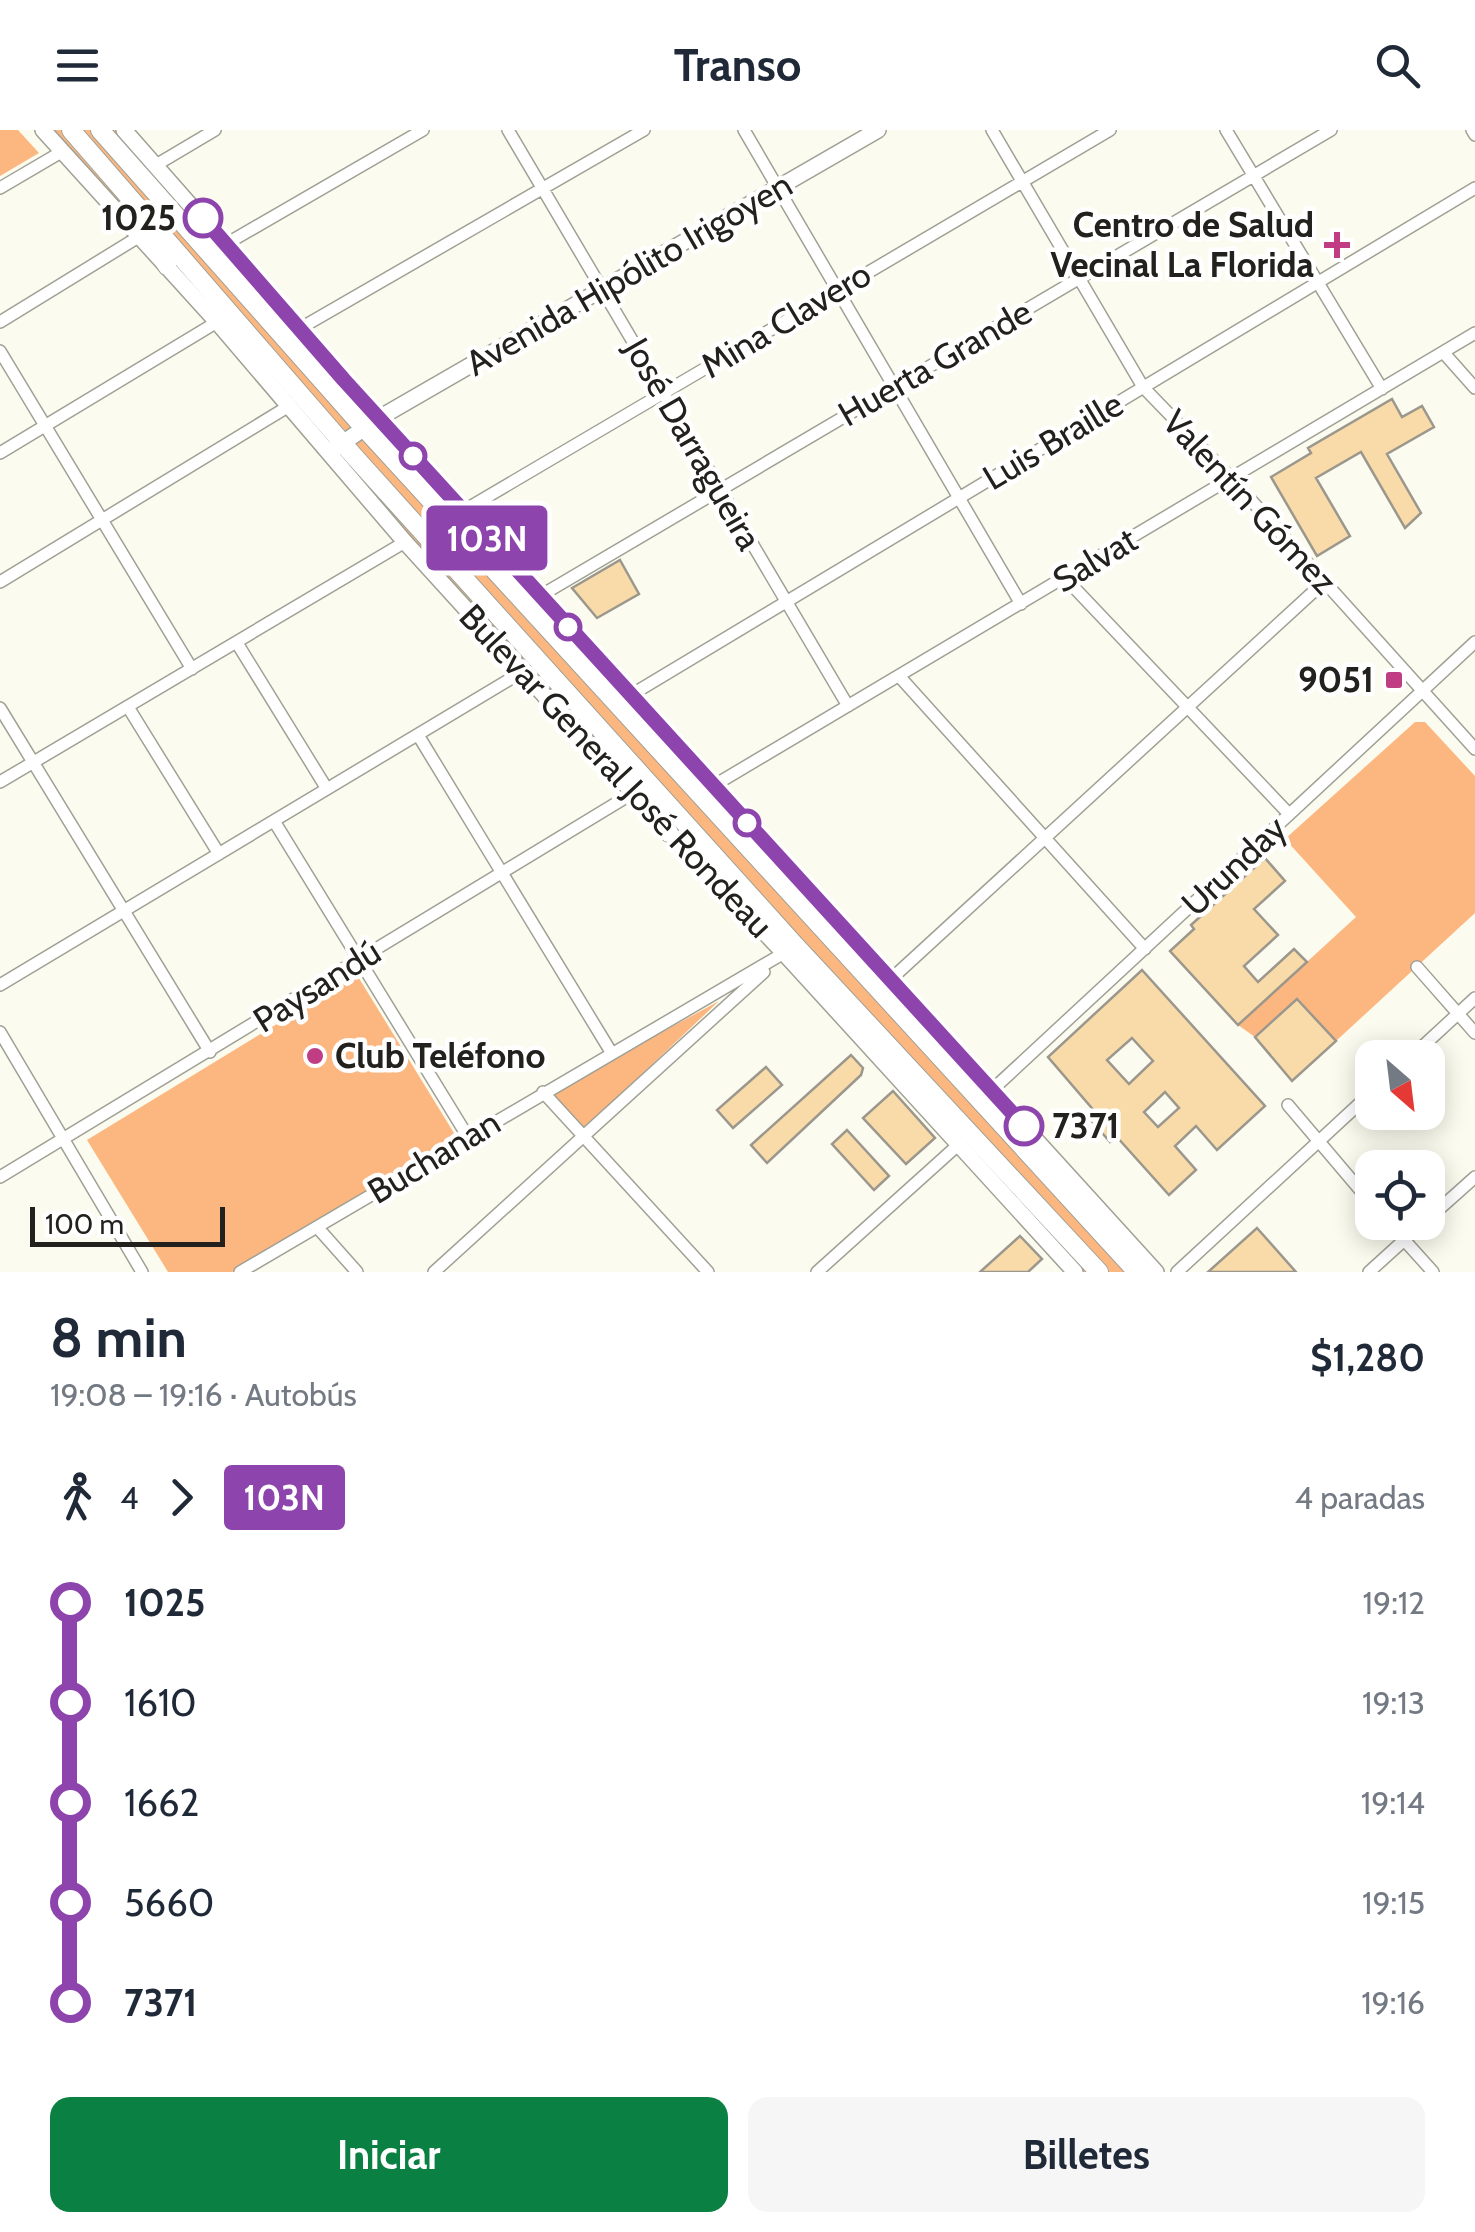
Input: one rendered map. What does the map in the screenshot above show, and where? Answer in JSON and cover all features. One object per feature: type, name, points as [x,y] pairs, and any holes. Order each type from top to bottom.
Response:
[{"type":"main road","name":"Bulevar General José Rondeau","points":[[43,130],[216,322],[296,400],[320,414],[336,448],[603,732],[958,1145],[1075,1272]]},
{"type":"main road","name":"Bulevar General José Rondeau","points":[[71,130],[127,192],[336,448],[406,542],[522,672],[670,832],[789,948],[1099,1272]]},
{"type":"main road","name":"Bulevar General José Rondeau","points":[[100,130],[326,372],[514,590],[823,917],[890,980],[1156,1272]]},
{"type":"main road","name":"Bulevar General José Rondeau","points":[[124,130],[299,329],[326,372]]},
{"type":"main road","name":"Avenida Hipólito Irigoyen","points":[[336,448],[367,422],[878,130]]},
{"type":"main road","points":[[127,192],[167,266]]},
{"type":"main road","points":[[296,400],[326,372]]},
{"type":"main road","points":[[320,414],[367,422]]},
{"type":"main road","name":"Bulevar General José Rondeau","points":[[367,422],[463,510],[713,786],[823,917],[1137,1272]]},
{"type":"main road","points":[[495,546],[514,590]]},
{"type":"main road","points":[[603,732],[670,832]]},
{"type":"main road","points":[[956,1053],[1014,1134]]},
{"type":"street","points":[[156,165],[215,130]]},
{"type":"street","points":[[226,244],[423,130]]},
{"type":"street","name":"José Darragueira","points":[[508,130],[848,706]]},
{"type":"street","points":[[299,329],[644,130]]},
{"type":"street","points":[[744,130],[1021,604]]},
{"type":"street","name":"Valentín Gómez","points":[[992,130],[1143,387],[1232,479],[1475,749]]},
{"type":"street","name":"Mina Clavero","points":[[463,510],[1110,130]]},
{"type":"street","points":[[1226,130],[1382,389]]},
{"type":"street","name":"Huerta Grande","points":[[540,596],[1331,130]]},
{"type":"street","points":[[0,188],[62,151]]},
{"type":"street","name":"Luis Braille","points":[[631,696],[1475,188]]},
{"type":"street","points":[[0,322],[140,236]]},
{"type":"street","points":[[0,453],[216,322]]},
{"type":"street","name":"Salvat","points":[[713,786],[1475,333]]},
{"type":"street","points":[[0,351],[192,669]]},
{"type":"street","points":[[1443,352],[1475,388]]},
{"type":"street","points":[[0,582],[296,400]]},
{"type":"street","points":[[0,782],[406,542]]},
{"type":"street","points":[[1065,578],[1289,814]]},
{"type":"street","points":[[890,980],[1324,582]]},
{"type":"street","name":"Urunday","points":[[992,1090],[1475,642]]},
{"type":"street","points":[[237,643],[327,789]]},
{"type":"street","points":[[0,985],[522,672]]},
{"type":"street","points":[[900,676],[1145,949]]},
{"type":"street","points":[[128,707],[219,854]]},
{"type":"street","points":[[0,708],[210,1052]]},
{"type":"street","points":[[418,735],[611,1052]]},
{"type":"street","name":"Paysandú","points":[[0,1177],[633,793]]},
{"type":"street","points":[[274,821],[468,1137]]},
{"type":"street","points":[[434,1272],[739,986],[823,917]]},
{"type":"street","points":[[1416,967],[1475,1032]]},
{"type":"street","name":"Buchanan","points":[[240,1272],[611,1052],[739,986]]},
{"type":"street","points":[[1430,1040],[1475,998]]},
{"type":"street","points":[[0,1032],[142,1272]]},
{"type":"street","points":[[544,1092],[708,1272]]},
{"type":"street","points":[[1288,1105],[1355,1184]]},
{"type":"street","points":[[1176,1272],[1355,1108]]},
{"type":"street","points":[[817,1272],[958,1145]]},
{"type":"street","points":[[1445,1204],[1475,1177]]},
{"type":"street","points":[[316,1227],[357,1272]]},
{"type":"street","points":[[1369,1272],[1404,1240],[1433,1272]]},
{"type":"shaded area","points":[[0,130],[18,130],[39,153],[0,176]]},
{"type":"shaded area","points":[[43,130],[124,130],[1156,1272],[1075,1272]]},
{"type":"shaded area","points":[[1415,722],[1425,722],[1475,776],[1475,913],[1336,1041],[1297,1000],[1255,1037],[1238,1025],[1356,917],[1285,839]]},
{"type":"shaded area","name":"Club Teléfono","points":[[357,975],[457,1138],[232,1272],[168,1272],[87,1140]]},
{"type":"shaded area","points":[[719,1001],[583,1130],[550,1093]]},
{"type":"building","points":[[1392,399],[1402,417],[1422,406],[1434,427],[1387,454],[1421,513],[1405,528],[1361,452],[1316,478],[1350,536],[1317,556],[1271,477],[1311,453],[1308,448]]},
{"type":"building","points":[[620,560],[639,594],[597,618],[572,588]]},
{"type":"building","points":[[1265,858],[1285,881],[1254,909],[1278,935],[1244,966],[1258,982],[1294,949],[1307,962],[1238,1025],[1170,951],[1194,929],[1191,925]]},
{"type":"building","points":[[1142,970],[1265,1106],[1217,1150],[1196,1126],[1175,1146],[1196,1170],[1169,1195],[1116,1136],[1110,1142],[1090,1119],[1096,1113],[1048,1057]],"holes":[[[1132,1038],[1153,1061],[1129,1084],[1107,1060]],[[1165,1092],[1179,1108],[1158,1127],[1144,1112]]]},
{"type":"building","points":[[1297,999],[1336,1041],[1292,1081],[1255,1037]]},
{"type":"building","points":[[851,1055],[863,1068],[861,1075],[767,1163],[751,1145]]},
{"type":"building","points":[[766,1067],[782,1085],[733,1128],[717,1110]]},
{"type":"building","points":[[893,1091],[935,1138],[906,1164],[863,1118]]},
{"type":"building","points":[[847,1130],[889,1176],[874,1190],[832,1144]]},
{"type":"building","points":[[1257,1228],[1296,1272],[1208,1272]]},
{"type":"building","points":[[1020,1236],[1042,1259],[1028,1272],[980,1272]]},
{"type":"bus line","name":"103N","points":[[203,218],[344,380],[1024,1126]]},
{"type":"place","name":"1025","points":[[203,218]]},
{"type":"place","name":"Centro de Salud Vecinal La Florida","points":[[1337,245]]},
{"type":"place","name":"9051","points":[[1394,680]]},
{"type":"place","name":"Club Teléfono","points":[[315,1056]]},
{"type":"place","name":"7371","points":[[1024,1126]]}]
